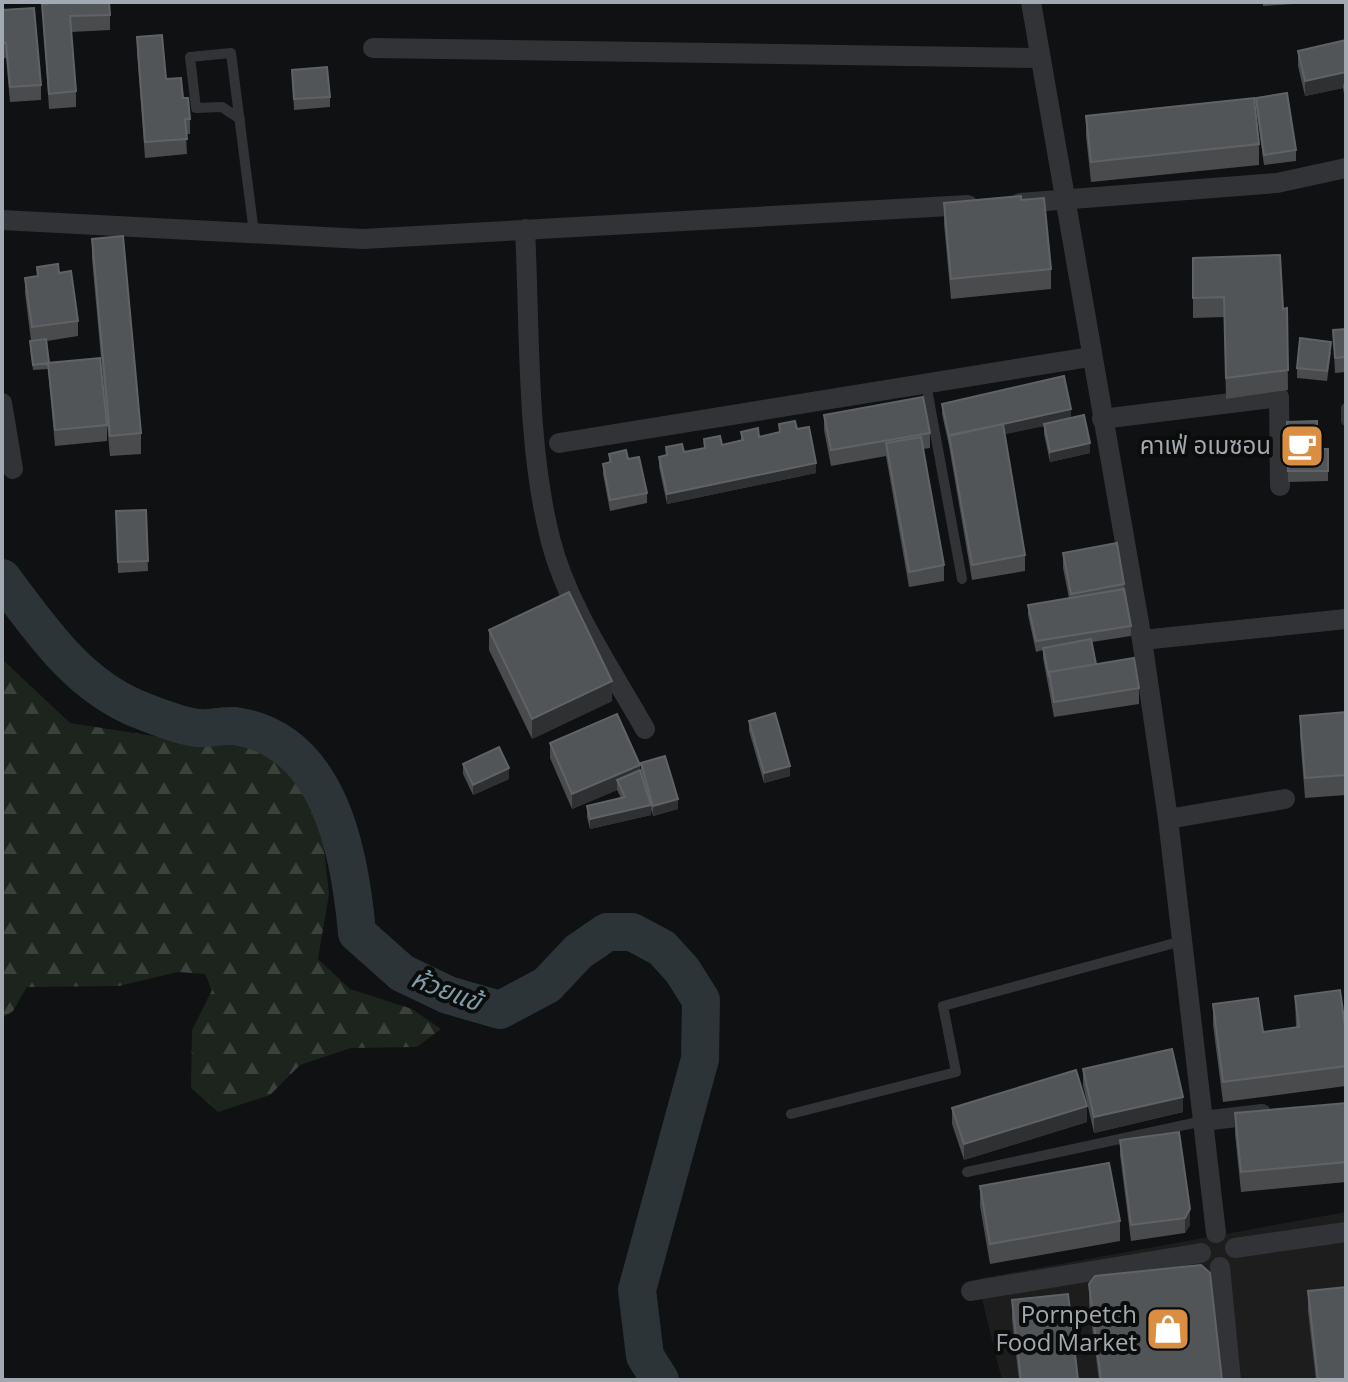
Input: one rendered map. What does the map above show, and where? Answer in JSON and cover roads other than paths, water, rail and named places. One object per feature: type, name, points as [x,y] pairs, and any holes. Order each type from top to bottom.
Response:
[{"type":"street","points":[[1031,2],[1090,357],[1142,640],[1168,819],[1216,1233]]},
{"type":"street","points":[[373,48],[1040,58]]},
{"type":"street","points":[[2,220],[363,239],[1065,200],[1277,183],[1346,168]]},
{"type":"street","points":[[525,229],[537,447],[550,539],[579,611],[645,729]]},
{"type":"street","points":[[559,443],[1090,357]]},
{"type":"street","points":[[1102,419],[1279,397],[1280,486]]},
{"type":"street","points":[[2,403],[13,469]]},
{"type":"street","points":[[1142,640],[1346,619]]},
{"type":"street","points":[[1168,819],[1285,799]]},
{"type":"street","points":[[1203,1121],[1289,1110]]},
{"type":"street","points":[[1235,1248],[1346,1232]]},
{"type":"street","points":[[1216,1233],[1230,1237],[1235,1248],[1233,1258],[1220,1267],[1209,1264],[1201,1253],[1204,1240],[1216,1233]]},
{"type":"street","points":[[971,1291],[1201,1253]]},
{"type":"street","points":[[1220,1267],[1231,1380]]},
{"type":"lane","points":[[240,119],[222,107],[196,108],[190,57],[231,53],[240,119],[254,233]]},
{"type":"lane","points":[[926,384],[962,579]]},
{"type":"lane","points":[[1346,408],[1346,421]]},
{"type":"lane","points":[[791,1114],[956,1072],[943,1006],[1182,941]]},
{"type":"lane","points":[[967,1172],[1203,1121]]},
{"type":"waterway","name":"ห้วยแข้","points":[[2,578],[60,652],[94,684],[114,697],[183,725],[203,728],[235,726],[267,736],[293,753],[314,777],[329,805],[348,869],[357,933],[402,973],[448,995],[500,1010],[547,985],[578,952],[607,932],[632,932],[662,948],[682,970],[701,1000],[700,1059],[637,1290],[645,1356],[660,1380]]},
{"type":"place","name":"คาเฟ่ อเมซอน","points":[[1302,446]]},
{"type":"place","name":"Pornpetch Food Market","points":[[1168,1329]]}]
